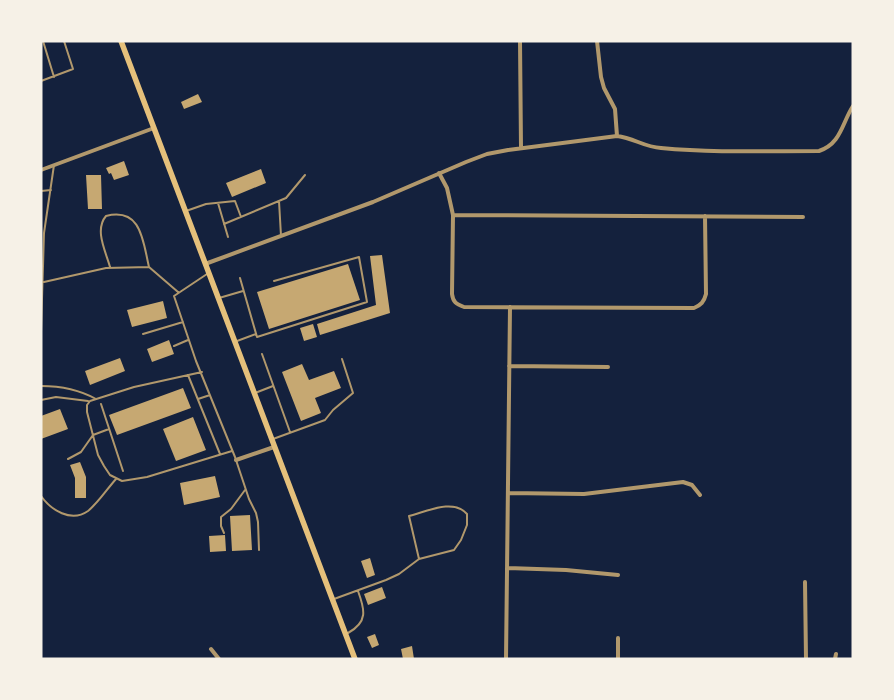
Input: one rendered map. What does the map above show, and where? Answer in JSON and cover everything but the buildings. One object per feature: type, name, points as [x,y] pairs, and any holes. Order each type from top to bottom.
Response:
[{"type":"main road","points":[[121,41],[355,659]]},
{"type":"street","points":[[520,41],[521,148]]},
{"type":"street","points":[[597,41],[601,77],[604,88],[615,108],[617,136]]},
{"type":"street","points":[[205,264],[372,202],[486,154],[617,136],[630,137],[647,146],[659,148],[712,151],[818,151],[836,141],[853,106]]},
{"type":"street","points":[[41,170],[154,128]]},
{"type":"street","points":[[439,173],[447,188],[453,215],[453,300],[457,305],[464,307],[694,308],[700,306],[706,294],[705,216]]},
{"type":"street","points":[[453,215],[804,216]]},
{"type":"street","points":[[506,659],[510,307]]},
{"type":"street","points":[[509,366],[608,367]]},
{"type":"street","points":[[236,460],[274,447]]},
{"type":"street","points":[[508,493],[584,494],[683,482],[692,485],[700,495]]},
{"type":"street","points":[[507,568],[566,570],[618,575]]},
{"type":"street","points":[[805,582],[806,659]]},
{"type":"street","points":[[618,638],[618,659]]},
{"type":"street","points":[[211,649],[219,659]]},
{"type":"lane","points":[[43,41],[54,77]]},
{"type":"lane","points":[[41,81],[73,69],[64,41]]},
{"type":"lane","points":[[41,332],[44,234],[54,165]]},
{"type":"lane","points":[[224,224],[286,198],[305,175]]},
{"type":"lane","points":[[41,191],[51,190]]},
{"type":"lane","points":[[185,211],[206,204],[235,200],[241,217]]},
{"type":"lane","points":[[279,201],[282,236]]},
{"type":"lane","points":[[218,203],[228,237]]},
{"type":"lane","points":[[111,268],[100,230],[106,216],[122,215],[136,222],[140,230],[149,267],[179,292]]},
{"type":"lane","points":[[240,278],[257,337],[367,302],[359,257],[274,281]]},
{"type":"lane","points":[[44,282],[111,268],[149,267]]},
{"type":"lane","points":[[208,273],[174,296],[189,340],[256,513],[259,550]]},
{"type":"lane","points":[[218,298],[244,291]]},
{"type":"lane","points":[[143,334],[183,322]]},
{"type":"lane","points":[[234,342],[256,334]]},
{"type":"lane","points":[[174,346],[189,340]]},
{"type":"lane","points":[[262,354],[290,432]]},
{"type":"lane","points":[[271,440],[325,420],[333,410],[353,393],[342,359]]},
{"type":"lane","points":[[41,400],[56,397],[90,401],[134,387],[202,372]]},
{"type":"lane","points":[[188,375],[220,454]]},
{"type":"lane","points":[[41,386],[70,388],[96,399]]},
{"type":"lane","points":[[254,393],[274,386]]},
{"type":"lane","points":[[198,399],[211,394]]},
{"type":"lane","points":[[90,401],[87,405],[87,412],[98,455],[110,475],[122,482],[132,481],[232,451]]},
{"type":"lane","points":[[100,404],[123,471]]},
{"type":"lane","points":[[68,459],[81,452],[93,435],[109,429]]},
{"type":"lane","points":[[41,496],[49,507],[56,511],[70,515],[80,515],[88,511],[116,479]]},
{"type":"lane","points":[[224,533],[221,526],[222,517],[246,490]]},
{"type":"lane","points":[[332,600],[399,574],[419,559],[454,550],[461,540],[467,525],[467,514],[462,509],[454,507],[436,508],[409,516],[419,559]]},
{"type":"lane","points":[[346,634],[356,629],[363,617],[364,608],[358,591]]}]
